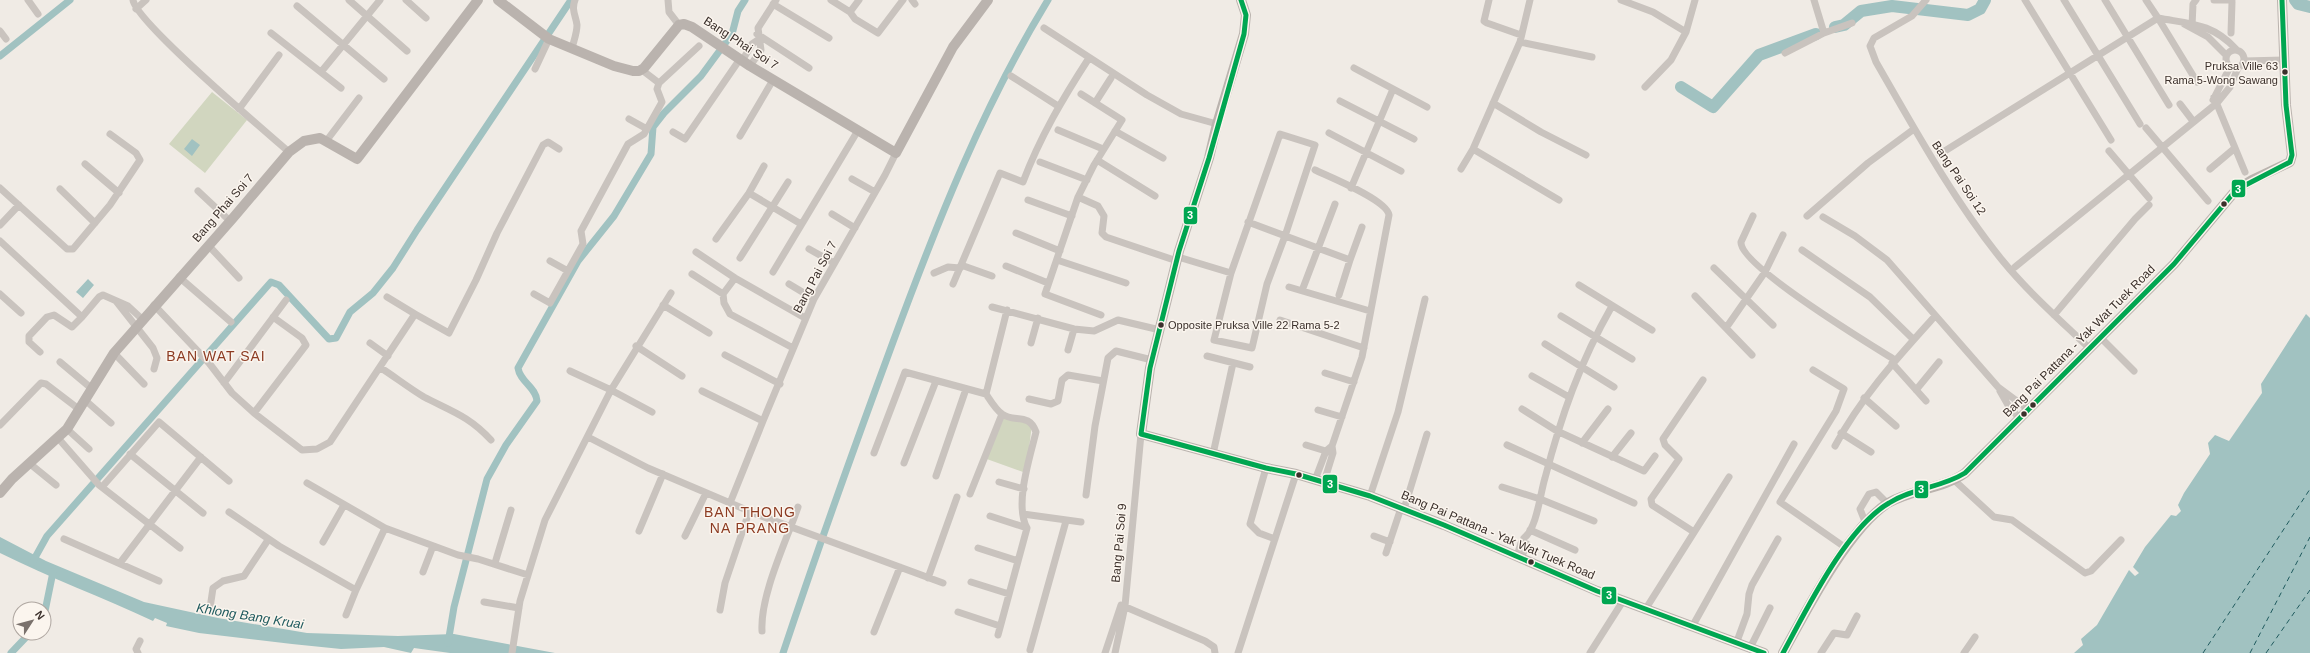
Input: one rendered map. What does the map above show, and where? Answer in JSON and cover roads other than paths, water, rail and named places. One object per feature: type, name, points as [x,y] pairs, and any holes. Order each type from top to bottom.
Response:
[{"type":"street","points":[[28,0],[38,14]]},
{"type":"street","points":[[133,0],[136,8],[157,32],[239,109],[289,152]]},
{"type":"street","points":[[136,8],[146,0]]},
{"type":"street","points":[[349,0],[407,50]]},
{"type":"street","points":[[320,72],[380,0]]},
{"type":"street","points":[[406,0],[426,18]]},
{"type":"street","points":[[359,98],[327,140],[357,159],[478,0]]},
{"type":"street","points":[[498,0],[546,37],[614,66],[633,71],[642,70],[659,83]]},
{"type":"street","points":[[572,48],[577,24],[573,6],[575,0]]},
{"type":"street","points":[[642,70],[679,25],[669,12],[668,0]]},
{"type":"street","points":[[831,0],[878,33],[903,0]]},
{"type":"street","points":[[850,12],[859,0]]},
{"type":"street","points":[[896,153],[953,47],[988,0]]},
{"type":"street","points":[[1141,434],[1152,360],[1177,259],[1209,158],[1217,124],[1244,34],[1246,15],[1241,0]]},
{"type":"street","points":[[1489,0],[1484,21],[1520,39],[1592,57]]},
{"type":"street","points":[[1462,169],[1473,149],[1520,39],[1530,0]]},
{"type":"street","points":[[1620,0],[1653,12],[1686,32]]},
{"type":"street","points":[[1645,87],[1671,60],[1686,32],[1695,0]]},
{"type":"street","points":[[1814,0],[1823,30]]},
{"type":"street","name":"Bang Pai Soi 12","points":[[1926,0],[1916,13],[1874,38],[1870,46],[1876,62],[1937,167],[2002,260],[2090,349]]},
{"type":"street","points":[[2025,0],[2111,140]]},
{"type":"street","points":[[2064,0],[2143,126],[2208,201]]},
{"type":"street","points":[[2104,0],[2169,105]]},
{"type":"street","points":[[2146,0],[2197,82]]},
{"type":"street","points":[[2192,26],[2193,4],[2196,0]]},
{"type":"street","points":[[2214,0],[2232,1],[2231,33]]},
{"type":"street","name":"Bang Pai Pattana - Yak Wat Tuek Road","points":[[1784,653],[1846,548],[1866,524],[1888,504],[1912,492],[1954,480],[1965,473],[2030,410],[2185,252],[2236,190],[2290,162],[2292,156],[2284,60],[2282,0]]},
{"type":"street","points":[[673,132],[685,139],[744,62],[761,50],[758,37],[758,28],[775,2],[829,38]]},
{"type":"street","points":[[297,6],[384,79]]},
{"type":"street","points":[[1940,154],[2097,54],[2158,18],[2210,29],[2242,53],[2244,61]]},
{"type":"street","points":[[1785,53],[1823,30],[1852,23]]},
{"type":"street","name":"Bang Phai Soi 7","points":[[679,25],[684,24],[692,27],[744,62],[857,132],[896,153]]},
{"type":"street","points":[[2192,26],[2208,37],[2226,55],[2226,59],[2230,66],[2238,68]]},
{"type":"street","points":[[1044,28],[1147,95],[1181,114],[1217,124]]},
{"type":"street","points":[[0,31],[6,39]]},
{"type":"street","points":[[271,33],[341,88]]},
{"type":"street","points":[[535,69],[546,37]]},
{"type":"street","points":[[758,37],[809,68]]},
{"type":"street","points":[[534,294],[550,303],[583,244],[581,231],[628,144],[644,134],[662,102],[657,89],[659,83],[699,46]]},
{"type":"street","points":[[2226,55],[2232,50],[2236,50]]},
{"type":"street","points":[[239,109],[279,55]]},
{"type":"street","points":[[953,284],[1000,173],[1023,182],[1038,143],[1058,106],[1089,58]]},
{"type":"street","points":[[2015,267],[2130,175],[2209,107],[2230,87],[2238,68],[2244,61],[2284,60]]},
{"type":"street","points":[[2230,66],[2216,100],[2245,172]]},
{"type":"street","points":[[1354,68],[1427,107]]},
{"type":"street","points":[[1011,76],[1058,106]]},
{"type":"street","points":[[1095,103],[1111,78]]},
{"type":"street","points":[[740,136],[773,80]]},
{"type":"street","points":[[1351,188],[1394,89]]},
{"type":"street","points":[[1081,94],[1122,120],[1097,160],[1078,197],[1045,294],[1101,314]]},
{"type":"street","points":[[1340,101],[1414,139]]},
{"type":"street","points":[[1493,103],[1541,132],[1586,155]]},
{"type":"street","points":[[2180,104],[2193,121]]},
{"type":"street","points":[[630,118],[647,129]]},
{"type":"street","points":[[1807,216],[1868,163],[1914,129]]},
{"type":"street","points":[[1058,130],[1104,149]]},
{"type":"street","points":[[1115,131],[1163,158]]},
{"type":"street","points":[[773,272],[857,132]]},
{"type":"street","points":[[1329,132],[1366,153],[1401,170]]},
{"type":"street","points":[[0,188],[67,249],[74,248],[119,193],[140,160],[136,153],[110,134]]},
{"type":"street","points":[[1280,134],[1315,145],[1285,236],[1267,284],[1252,348],[1214,340],[1231,273],[1280,134]]},
{"type":"street","name":"Bang Phai Soi 7","points":[[0,493],[29,463],[67,429],[114,353],[139,322],[230,221],[289,152],[310,138],[327,140]]},
{"type":"street","points":[[387,297],[449,333],[497,233],[543,145],[548,142],[559,148]]},
{"type":"street","points":[[2210,169],[2235,148]]},
{"type":"street","points":[[1473,149],[1559,200]]},
{"type":"street","points":[[2054,314],[2149,202],[2130,175],[2109,151]]},
{"type":"street","name":"Bang Pai Soi 7","points":[[730,503],[814,298],[876,192],[896,153]]},
{"type":"street","points":[[1097,160],[1155,196]]},
{"type":"street","points":[[1040,162],[1087,180]]},
{"type":"street","points":[[85,164],[119,193]]},
{"type":"street","points":[[716,239],[749,193],[764,166]]},
{"type":"street","points":[[1315,170],[1376,199],[1388,210],[1364,348],[1320,481]]},
{"type":"street","points":[[852,179],[876,192]]},
{"type":"street","points":[[740,258],[788,182]]},
{"type":"street","points":[[60,189],[95,223]]},
{"type":"street","points":[[198,191],[230,221]]},
{"type":"street","points":[[749,193],[801,224]]},
{"type":"street","points":[[1078,197],[1098,206],[1104,216],[1101,228],[1102,233],[1106,237],[1177,259],[1231,273]]},
{"type":"street","points":[[1028,200],[1072,216]]},
{"type":"street","points":[[1303,288],[1335,204]]},
{"type":"street","points":[[0,225],[19,205]]},
{"type":"street","points":[[832,214],[855,228]]},
{"type":"street","points":[[1753,216],[1740,245],[1746,254],[1765,272],[1799,298],[1893,362],[1926,401]]},
{"type":"street","points":[[1823,217],[1874,248],[1902,276],[1934,316],[1998,387],[2030,410]]},
{"type":"street","points":[[1248,222],[1350,260]]},
{"type":"street","points":[[1340,295],[1350,260],[1362,227]]},
{"type":"street","points":[[1016,233],[1060,250]]},
{"type":"street","points":[[1726,328],[1765,272],[1783,235]]},
{"type":"street","points":[[0,241],[82,317]]},
{"type":"street","points":[[208,245],[239,278]]},
{"type":"street","points":[[809,249],[834,263]]},
{"type":"street","points":[[1802,250],[1870,297],[1913,339]]},
{"type":"street","points":[[696,252],[735,278],[805,318]]},
{"type":"street","points":[[1056,260],[1126,283]]},
{"type":"street","points":[[550,261],[568,271]]},
{"type":"street","points":[[934,273],[948,267],[960,266],[992,276]]},
{"type":"street","points":[[1006,266],[1048,283]]},
{"type":"street","points":[[1714,268],[1773,325]]},
{"type":"street","points":[[692,274],[723,294]]},
{"type":"street","points":[[179,277],[231,322]]},
{"type":"street","points":[[735,278],[723,294],[724,303],[730,314],[793,348]]},
{"type":"street","points":[[788,284],[814,298]]},
{"type":"street","points":[[1579,285],[1652,330]]},
{"type":"street","points":[[1290,287],[1370,311]]},
{"type":"street","points":[[512,653],[519,608],[545,520],[611,390],[636,346],[671,293]]},
{"type":"street","points":[[0,294],[21,313]]},
{"type":"street","points":[[40,352],[31,344],[29,336],[47,317],[54,315],[72,327],[99,296],[108,296],[128,306],[139,322],[157,358],[154,369]]},
{"type":"street","points":[[1695,296],[1752,355]]},
{"type":"street","points":[[1370,496],[1398,412],[1425,299]]},
{"type":"street","points":[[224,384],[286,300]]},
{"type":"street","points":[[154,305],[209,363],[224,384],[254,413],[302,450],[322,447],[330,442],[381,368],[415,314]]},
{"type":"street","points":[[663,305],[708,333]]},
{"type":"street","points":[[1519,557],[1540,499],[1557,431],[1580,366],[1612,306]]},
{"type":"street","points":[[992,307],[1038,318],[1074,329],[1094,331],[1118,320],[1160,330]]},
{"type":"street","points":[[986,394],[1007,310]]},
{"type":"street","points":[[1561,316],[1632,359]]},
{"type":"street","points":[[1834,446],[1864,398],[1893,362],[1934,316]]},
{"type":"street","points":[[254,413],[306,345],[302,338],[273,317]]},
{"type":"street","points":[[1031,343],[1038,318]]},
{"type":"street","points":[[1280,320],[1364,348]]},
{"type":"street","points":[[1068,350],[1074,329]]},
{"type":"street","points":[[2100,338],[2134,371]]},
{"type":"street","points":[[370,344],[388,356]]},
{"type":"street","points":[[1545,344],[1614,387]]},
{"type":"street","points":[[636,346],[682,376]]},
{"type":"street","points":[[1086,494],[1103,381],[1108,358],[1116,351],[1152,360]]},
{"type":"street","points":[[114,353],[144,384]]},
{"type":"street","points":[[725,355],[780,384]]},
{"type":"street","points":[[1207,356],[1250,367]]},
{"type":"street","points":[[60,362],[92,388]]},
{"type":"street","points":[[1916,390],[1939,362]]},
{"type":"street","points":[[1213,454],[1233,363]]},
{"type":"street","points":[[381,368],[423,396],[458,412],[483,431],[491,440]]},
{"type":"street","points":[[1813,370],[1844,389],[1836,411],[1780,502],[1846,548]]},
{"type":"street","points":[[570,371],[611,390],[652,412]]},
{"type":"street","points":[[874,453],[904,373],[986,394],[1002,414],[1028,421],[1033,424],[1036,432],[1024,489],[1023,514],[1027,528],[998,635]]},
{"type":"street","points":[[1325,373],[1354,382]]},
{"type":"street","points":[[1029,399],[1051,404],[1058,401],[1062,380],[1068,375],[1103,381]]},
{"type":"street","points":[[1532,376],[1569,397]]},
{"type":"street","points":[[1694,532],[1652,505],[1651,500],[1679,459],[1665,444],[1663,439],[1704,380]]},
{"type":"street","points":[[904,464],[936,381]]},
{"type":"street","points":[[0,425],[41,383],[46,384],[80,410]]},
{"type":"street","points":[[1998,387],[2008,405],[2020,419]]},
{"type":"street","points":[[936,476],[966,389]]},
{"type":"street","points":[[702,391],[764,419]]},
{"type":"street","points":[[1864,398],[1896,426]]},
{"type":"street","points":[[85,400],[111,423]]},
{"type":"street","points":[[1522,409],[1557,431],[1647,472],[1655,456]]},
{"type":"street","points":[[1582,443],[1608,409]]},
{"type":"street","points":[[1318,410],[1342,417]]},
{"type":"street","points":[[970,494],[1002,414]]},
{"type":"street","points":[[100,486],[159,422],[228,481]]},
{"type":"street","points":[[67,429],[90,449]]},
{"type":"street","points":[[1612,457],[1631,433]]},
{"type":"street","points":[[1842,433],[1870,452]]},
{"type":"street","name":"Bang Pai Pattana - Yak Wat Tuek Road","points":[[1141,434],[1266,468],[1296,474],[1370,496],[1645,610],[1743,648],[1764,653]]},
{"type":"street","name":"Bang Pai Soi 9","points":[[1115,653],[1125,606],[1141,434]]},
{"type":"street","points":[[1386,553],[1427,434]]},
{"type":"street","points":[[588,437],[663,474],[749,512],[943,583]]},
{"type":"street","points":[[58,438],[100,486],[180,548]]},
{"type":"street","points":[[1692,627],[1794,444]]},
{"type":"street","points":[[1306,445],[1329,452]]},
{"type":"street","points":[[1507,445],[1634,503]]},
{"type":"street","points":[[130,454],[203,513]]},
{"type":"street","points":[[120,563],[201,458]]},
{"type":"street","points":[[29,463],[56,485]]},
{"type":"street","points":[[1266,468],[1250,524],[1259,533],[1275,539]]},
{"type":"street","points":[[640,531],[663,474]]},
{"type":"street","points":[[1238,653],[1296,474]]},
{"type":"street","points":[[1645,610],[1729,477]]},
{"type":"street","points":[[1954,480],[1994,517],[2012,520],[2085,573],[2091,570],[2120,540]]},
{"type":"street","points":[[999,482],[1024,489]]},
{"type":"street","points":[[307,483],[385,528],[458,555],[495,563],[528,575]]},
{"type":"street","points":[[1502,487],[1540,499],[1594,521]]},
{"type":"street","points":[[1866,524],[1860,509],[1869,494],[1876,492],[1888,504]]},
{"type":"street","points":[[685,536],[706,493]]},
{"type":"street","points":[[928,578],[957,498]]},
{"type":"street","points":[[323,542],[344,505]]},
{"type":"street","points":[[762,631],[761,619],[767,594],[798,507]]},
{"type":"street","points":[[495,563],[511,510]]},
{"type":"street","points":[[228,512],[268,540],[356,590]]},
{"type":"street","points":[[720,610],[725,583],[749,512]]},
{"type":"street","points":[[1023,514],[1080,522]]},
{"type":"street","points":[[990,516],[1027,528]]},
{"type":"street","points":[[1030,650],[1066,521]]},
{"type":"street","points":[[346,615],[385,528]]},
{"type":"street","points":[[1374,536],[1390,542]]},
{"type":"street","points":[[1526,538],[1575,550]]},
{"type":"street","points":[[64,539],[159,581]]},
{"type":"street","points":[[1743,648],[1749,594],[1778,539]]},
{"type":"street","points":[[210,608],[213,588],[223,581],[244,576],[268,540]]},
{"type":"street","points":[[423,572],[433,546]]},
{"type":"street","points":[[978,548],[1018,561]]},
{"type":"street","points":[[874,632],[900,567]]},
{"type":"street","points":[[970,582],[1009,594]]},
{"type":"street","points":[[1590,653],[1623,601]]},
{"type":"street","points":[[484,602],[519,608]]},
{"type":"street","points":[[1104,653],[1118,609],[1121,605],[1210,644],[1214,648],[1215,653]]},
{"type":"street","points":[[1743,648],[1770,608]]},
{"type":"street","points":[[958,612],[1000,626]]},
{"type":"street","points":[[1821,653],[1834,633],[1847,635],[1857,616]]},
{"type":"street","points":[[1964,653],[1975,637]]},
{"type":"street","points":[[138,653],[136,649],[140,641]]},
{"type":"water","points":[[192,139],[200,145],[192,156],[184,149]]},
{"type":"water","points":[[88,279],[94,285],[83,298],[76,292]]},
{"type":"water","points":[[2306,314],[2310,318],[2310,653],[2074,653],[2083,645],[2081,639],[2097,625],[2129,570],[2135,576],[2139,573],[2133,567],[2145,547],[2171,515],[2176,516],[2181,511],[2178,505],[2184,493],[2210,454],[2208,443],[2215,435],[2229,441],[2262,393],[2261,384]]},
{"type":"water","points":[[0,537],[46,561],[144,602],[218,618],[307,633],[398,636],[454,634],[555,653],[450,653],[414,648],[411,653],[384,647],[341,649],[199,633],[166,626],[167,623],[155,618],[153,621],[0,553]]},
{"type":"waterway","points":[[0,56],[70,0]]},
{"type":"waterway","points":[[32,563],[47,536],[271,282],[279,285],[329,339],[336,338],[350,312],[373,293],[393,268],[571,0]]},
{"type":"waterway","points":[[448,643],[454,607],[487,479],[506,445],[537,401],[534,392],[519,373],[518,368],[578,261],[614,216],[651,154],[653,127],[664,113],[701,76],[732,34],[738,11],[745,0]]},
{"type":"waterway","points":[[783,653],[823,536],[926,254],[962,167],[1002,82],[1048,0]]},
{"type":"waterway","points":[[1835,27],[1844,25],[1861,11],[1892,6],[1968,15],[1980,9],[1985,0]]},
{"type":"waterway","points":[[2295,0],[2298,4],[2310,7]]},
{"type":"waterway","points":[[1681,87],[1713,107],[1759,55],[1816,34]]},
{"type":"waterway","points":[[47,601],[53,572]]},
{"type":"waterway","points":[[11,653],[22,641]]},
{"type":"place","name":"Pruksa Ville 63 Rama 5-Wong Sawang","points":[[2285,72]]},
{"type":"place","name":"Opposite Pruksa Ville 22 Rama 5-2","points":[[1161,325]]},
{"type":"district","name":"BAN WAT SAI","points":[[216,356]]},
{"type":"district","name":"BAN THONG NA PRANG","points":[[750,520]]},
{"type":"water label","name":"Khlong Bang Kruai","points":[[250,616]]}]
